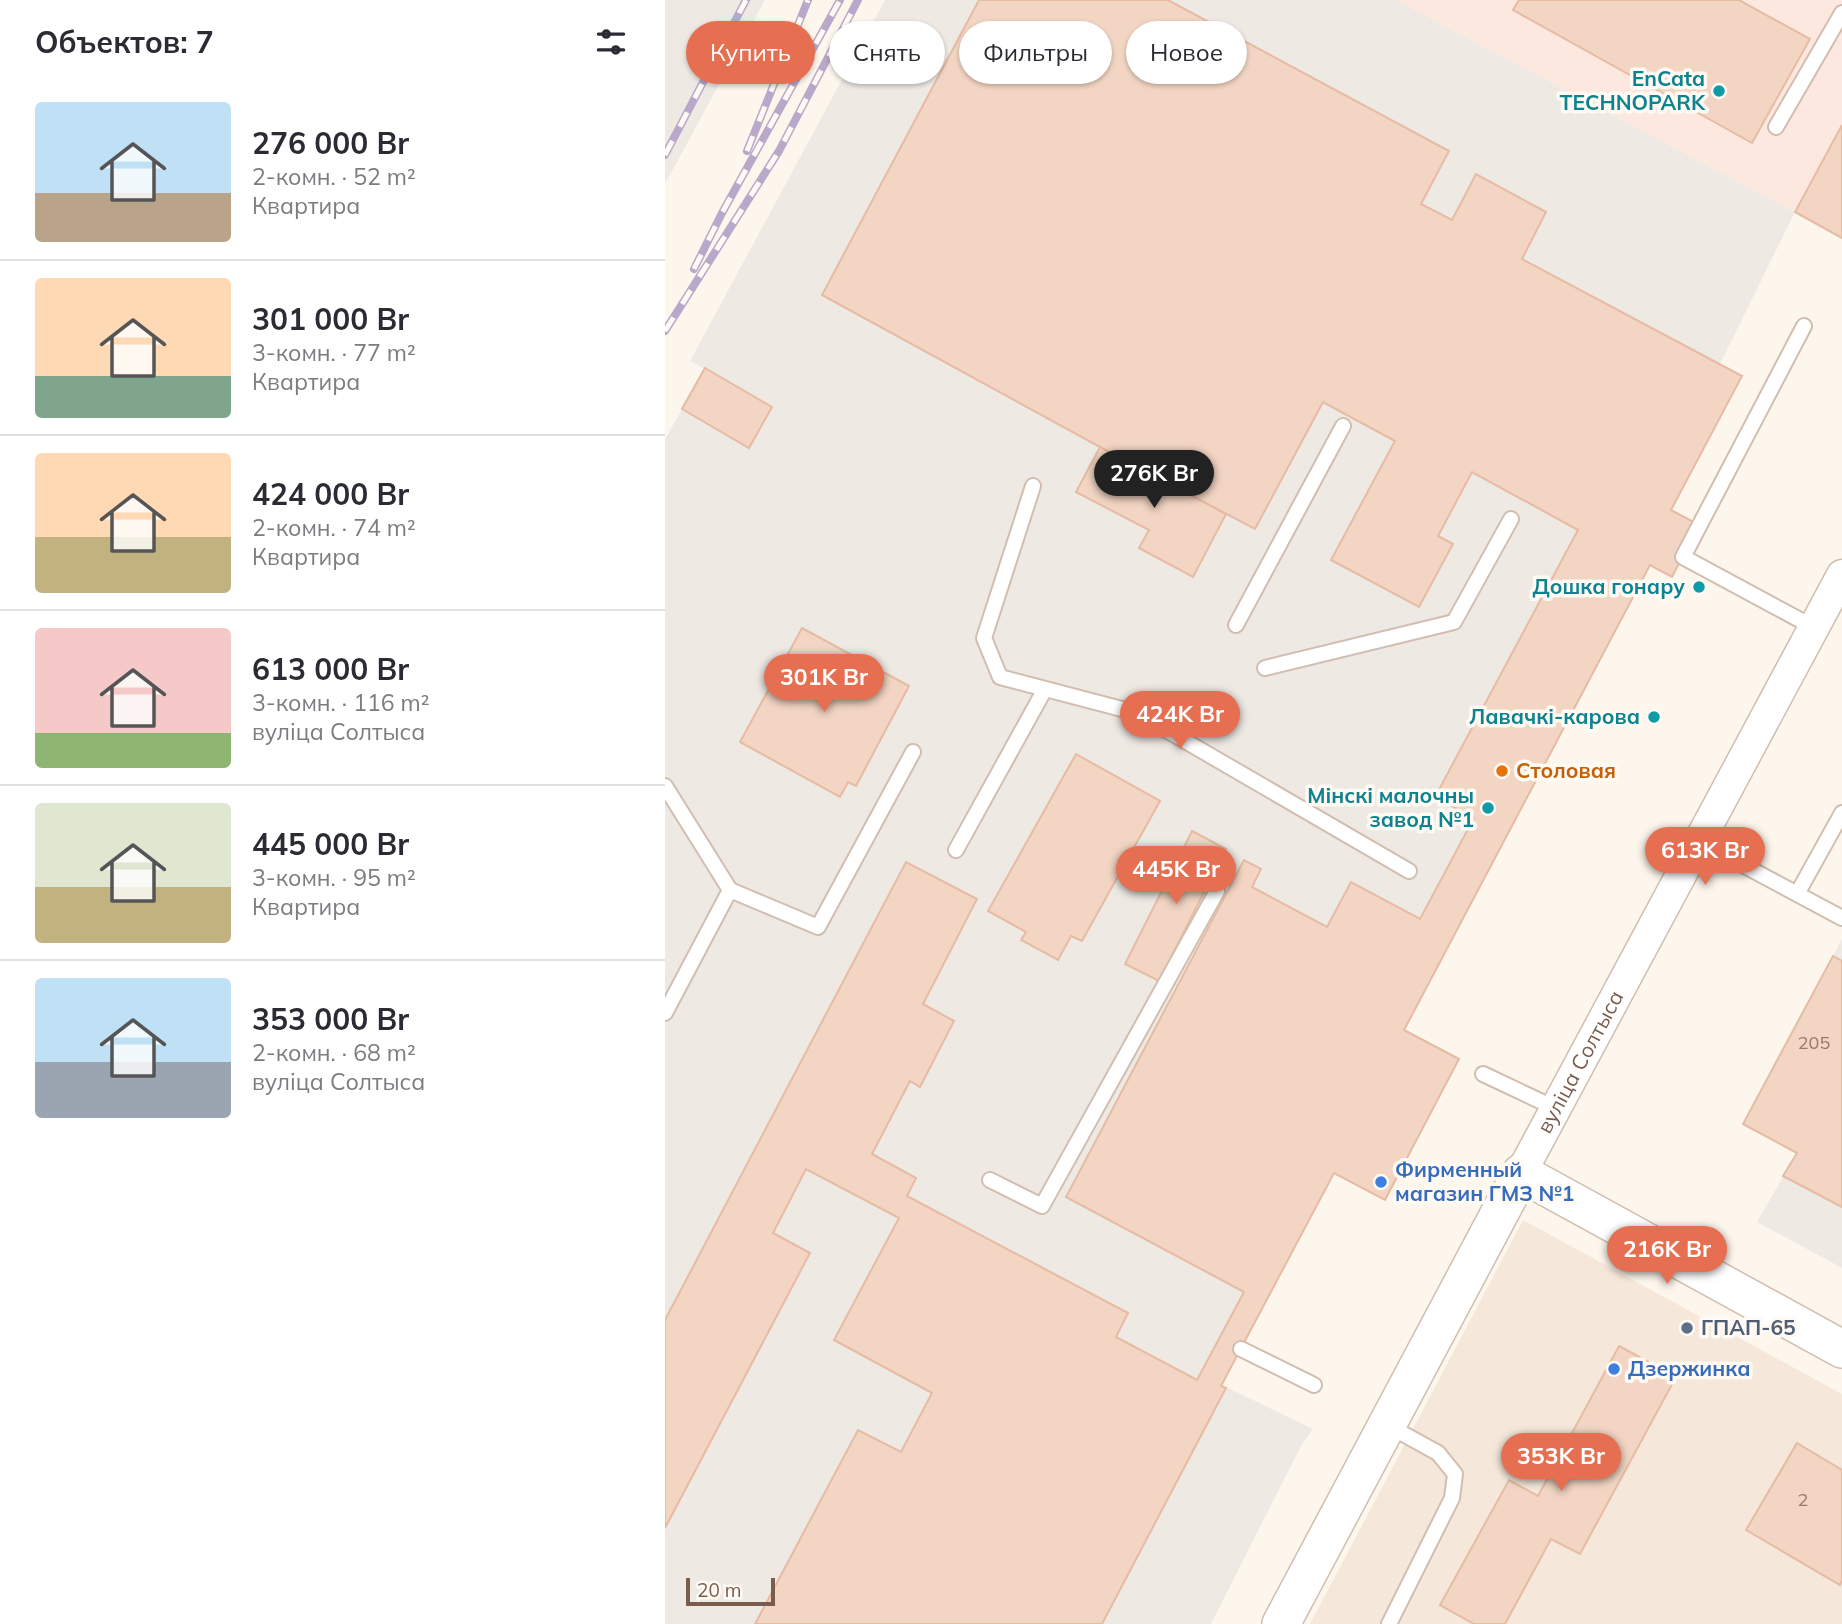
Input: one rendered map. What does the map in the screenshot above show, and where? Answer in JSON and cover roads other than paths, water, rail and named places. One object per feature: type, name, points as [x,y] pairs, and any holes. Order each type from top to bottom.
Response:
[{"type":"street","name":"вуліца Солтыса","points":[[1281,1624],[1842,575]]},
{"type":"street","points":[[1521,1173],[1842,1349]]},
{"type":"lane","points":[[1776,127],[1842,12]]},
{"type":"lane","points":[[1804,326],[1683,557],[1813,627]]},
{"type":"lane","points":[[1235,625],[1343,426]]},
{"type":"lane","points":[[1033,486],[984,638],[1000,677],[1137,713],[1409,871]]},
{"type":"lane","points":[[1265,668],[1454,622],[1511,519]]},
{"type":"lane","points":[[956,850],[1045,689]]},
{"type":"lane","points":[[665,786],[730,890],[818,928],[913,752]]},
{"type":"lane","points":[[1797,894],[1842,813]]},
{"type":"lane","points":[[1700,842],[1842,918]]},
{"type":"lane","points":[[665,1013],[730,890]]},
{"type":"lane","points":[[990,1180],[1042,1206],[1217,891]]},
{"type":"lane","points":[[1483,1074],[1556,1110]]},
{"type":"lane","points":[[1241,1349],[1314,1385]]},
{"type":"lane","points":[[1387,1425],[1438,1453],[1455,1474],[1452,1498],[1389,1624]]},
{"type":"railway","points":[[665,155],[746,0]]},
{"type":"railway","points":[[747,151],[808,0]]},
{"type":"railway","points":[[694,269],[722,213],[840,0]]},
{"type":"railway","points":[[665,331],[779,151],[858,0]]},
{"type":"place","name":"EnCata TECHNOPARK","points":[[1719,91]]},
{"type":"place","name":"Дошка гонару","points":[[1699,587]]},
{"type":"place","name":"Лавачкі-карова","points":[[1654,717]]},
{"type":"place","name":"Столовая","points":[[1502,771]]},
{"type":"place","name":"Мінскі малочны завод №1","points":[[1488,808]]},
{"type":"place","name":"Фирменный магазин ГМЗ №1","points":[[1381,1182]]},
{"type":"place","name":"ГПАП-65","points":[[1687,1328]]},
{"type":"place","name":"Дзержинка","points":[[1614,1369]]}]
